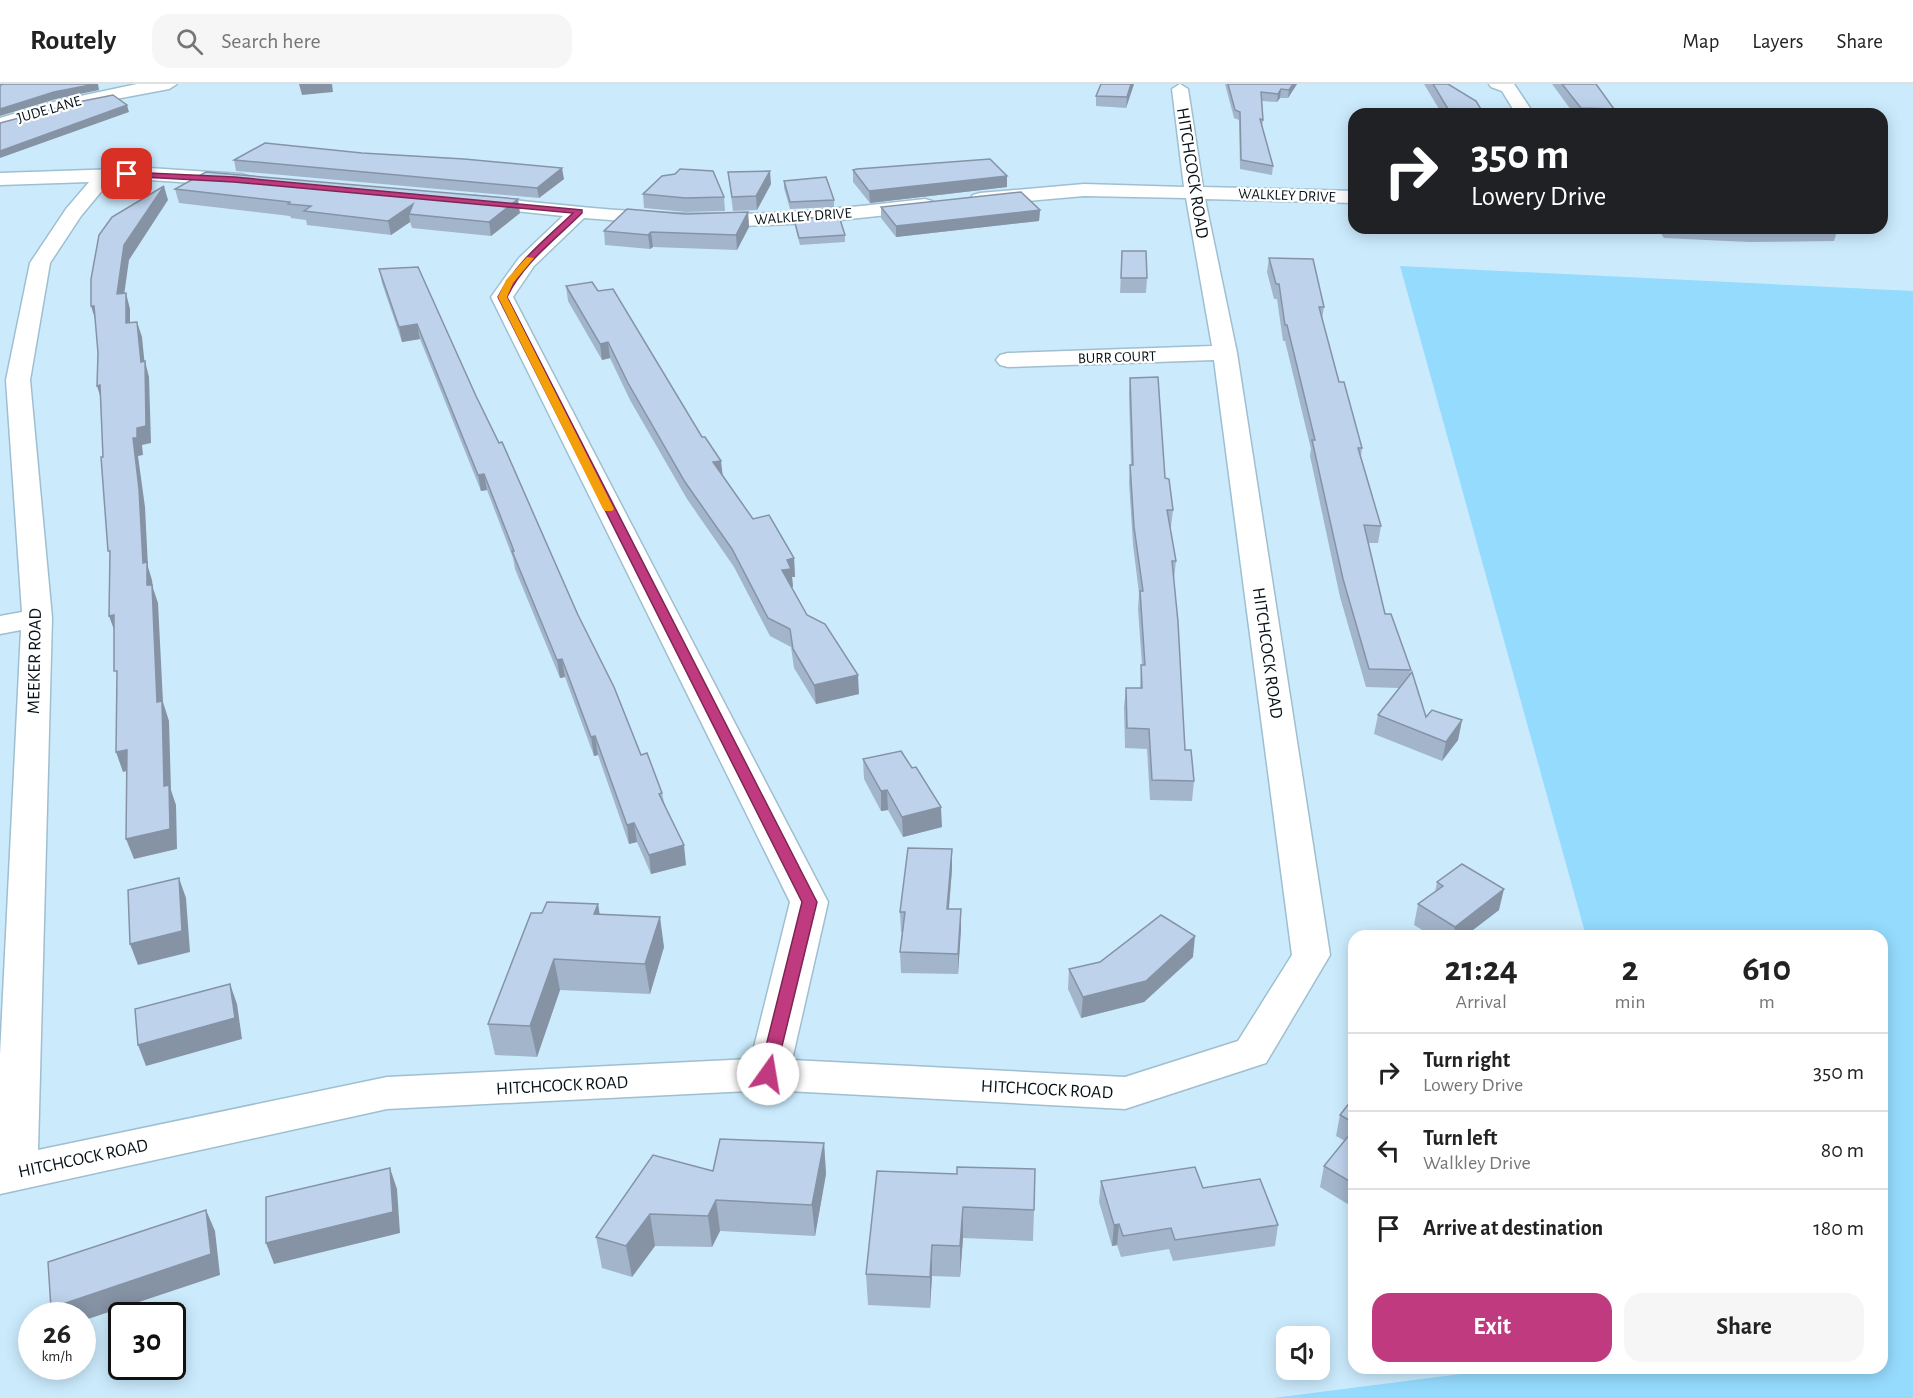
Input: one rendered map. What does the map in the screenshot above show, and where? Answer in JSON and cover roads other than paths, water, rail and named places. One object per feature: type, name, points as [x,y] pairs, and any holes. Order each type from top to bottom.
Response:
[{"type":"street","name":"JUDE LANE","points":[[0,123],[96,96],[169,84]]},
{"type":"street","points":[[1497,84],[1508,88],[1521,108]]},
{"type":"street","name":"HITCHCOCK ROAD","points":[[8,1174],[387,1093],[768,1074],[1125,1093],[1252,1052],[1311,955],[1225,353],[1194,192],[1180,88]]},
{"type":"street","points":[[0,179],[149,174],[258,181]]},
{"type":"street","name":"MEEKER ROAD","points":[[8,1174],[37,618],[9,381],[40,263],[73,213],[105,175]]},
{"type":"street","name":"WALKLEY DRIVE","points":[[460,200],[686,220],[744,220],[818,217],[1072,191],[1348,197]]},
{"type":"street","points":[[580,211],[509,282],[502,297],[809,902],[768,1074]]},
{"type":"street","name":"BURR COURT","points":[[1008,360],[1225,353]]},
{"type":"street","points":[[0,625],[37,618]]}]
